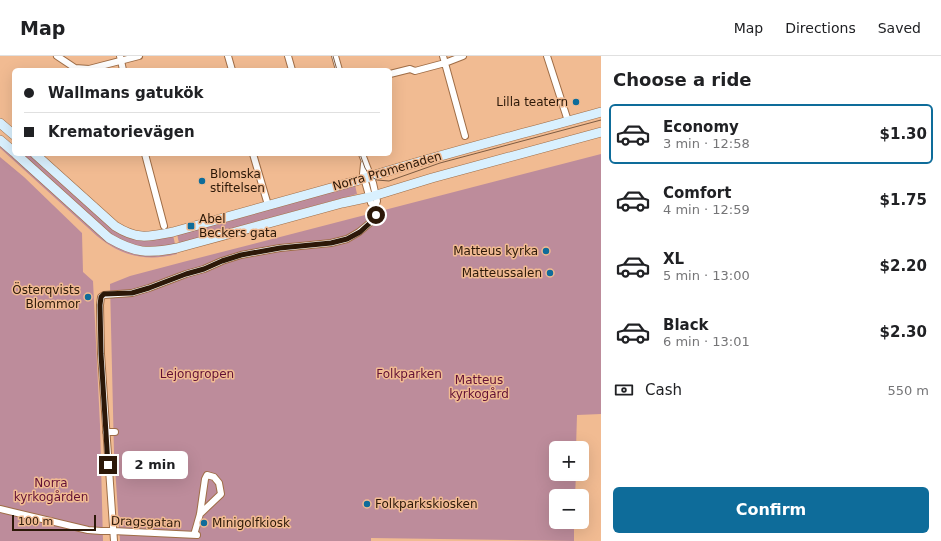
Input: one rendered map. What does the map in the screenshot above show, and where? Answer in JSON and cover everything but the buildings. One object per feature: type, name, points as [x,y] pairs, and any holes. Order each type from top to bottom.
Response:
[{"type":"main road","name":"Norra Promenaden","points":[[37,156],[115,226],[128,234],[142,237],[173,232],[601,112]]},
{"type":"main road","points":[[0,123],[12,133]]},
{"type":"main road","name":"Norra Promenaden","points":[[18,156],[109,238],[125,247],[144,252],[170,250],[601,132]]},
{"type":"main road","name":"Norra Promenaden","points":[[0,140],[12,150]]},
{"type":"street","points":[[57,56],[75,68]]},
{"type":"street","points":[[92,68],[120,58],[139,56]]},
{"type":"street","points":[[228,56],[231,68]]},
{"type":"street","points":[[288,56],[291,68]]},
{"type":"street","points":[[335,56],[338,68]]},
{"type":"street","points":[[443,56],[465,136]]},
{"type":"street","points":[[392,74],[410,69],[415,71],[463,56]]},
{"type":"street","points":[[548,56],[568,121]]},
{"type":"street","points":[[120,58],[122,68]]},
{"type":"street","points":[[146,156],[164,226]]},
{"type":"street","points":[[255,156],[268,205]]},
{"type":"street","points":[[114,541],[101,354],[101,297],[104,294],[132,293],[149,288],[241,255],[280,248],[331,243],[347,239],[360,232],[376,215],[376,206],[371,203],[372,194],[362,156]]},
{"type":"street","points":[[106,432],[115,432]]},
{"type":"street","points":[[207,475],[214,477],[219,483],[221,494],[200,514],[205,479],[207,475]]},
{"type":"street","name":"Dragsgatan","points":[[0,509],[101,532],[113,531],[195,535],[200,514]]},
{"type":"green space","points":[[0,144],[100,235],[141,255],[153,256],[177,252],[177,254],[155,257],[134,256],[106,243],[0,148]]},
{"type":"green space","name":"Folkparken","points":[[601,154],[601,414],[577,415],[576,441],[549,441],[549,481],[576,481],[575,489],[549,489],[549,529],[574,529],[574,541],[371,538],[371,541],[120,541],[114,453],[110,284],[130,276]]},
{"type":"green space","points":[[22,156],[31,156],[117,232],[132,239],[173,235],[175,244],[162,247],[139,248],[114,238]]},
{"type":"green space","name":"Norra kyrkogården","points":[[0,157],[24,177],[82,233],[83,272],[93,281],[100,425],[103,541],[0,541]]},
{"type":"green space","points":[[355,185],[357,194],[179,243],[177,234]]},
{"type":"tram line","points":[[333,56],[336,68]]},
{"type":"tram line","points":[[361,156],[370,176],[377,180],[389,181],[440,163],[601,120]]},
{"type":"place","name":"Lilla teatern","points":[[576,102]]},
{"type":"place","name":"Blomska stiftelsen","points":[[202,181]]},
{"type":"place","name":"Abel Beckers gata","points":[[191,226]]},
{"type":"place","name":"Matteus kyrka","points":[[546,251]]},
{"type":"place","name":"Matteussalen","points":[[550,273]]},
{"type":"place","name":"Österqvists Blommor","points":[[88,297]]},
{"type":"place","name":"Folkparkskiosken","points":[[367,504]]},
{"type":"place","name":"Minigolfkiosk","points":[[204,523]]},
{"type":"route","points":[[108,465],[101,354],[100,305],[101,297],[104,294],[132,293],[204,269],[222,261],[263,250],[331,243],[347,239],[360,232],[376,215]]},
{"type":"park label","name":"Lejongropen","points":[[197,374]]},
{"type":"park label","name":"Matteus kyrkogård","points":[[479,387]]}]
